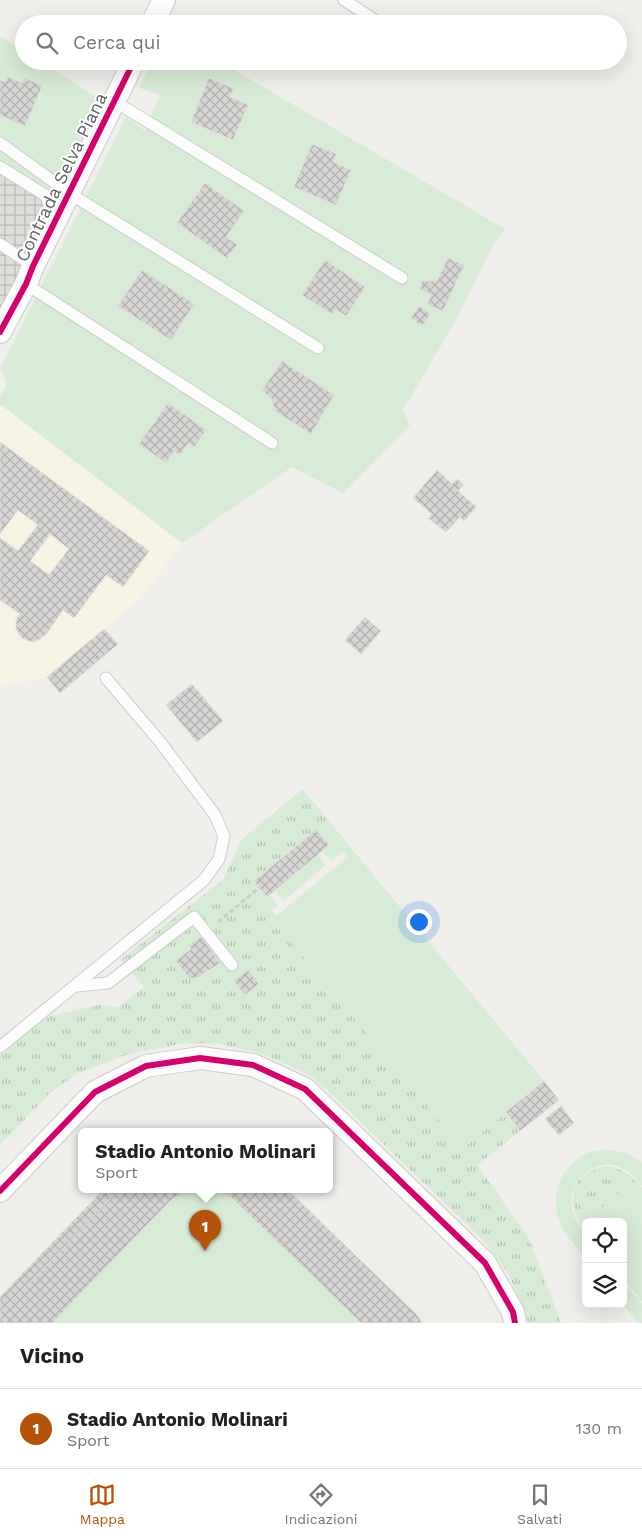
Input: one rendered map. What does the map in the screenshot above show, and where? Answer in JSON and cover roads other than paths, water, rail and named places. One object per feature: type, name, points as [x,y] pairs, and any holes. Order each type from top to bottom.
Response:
[{"type":"street","points":[[156,15],[164,0]]},
{"type":"street","name":"Contrada Selva Piana","points":[[0,332],[130,70]]},
{"type":"street","points":[[0,1191],[95,1092],[146,1066],[200,1058],[253,1065],[305,1089],[486,1263],[513,1312],[515,1323]]},
{"type":"lane","points":[[344,0],[367,15]]},
{"type":"lane","points":[[114,101],[402,278]]},
{"type":"lane","points":[[0,143],[69,192],[318,348]]},
{"type":"lane","points":[[0,167],[45,195],[56,220]]},
{"type":"lane","points":[[0,244],[29,275],[272,444]]},
{"type":"lane","points":[[0,1047],[204,880],[219,860],[224,836],[215,815],[161,742],[106,678]]},
{"type":"lane","points":[[76,986],[108,983],[194,917],[232,965]]},
{"type":"place","name":"Stadio Antonio Molinari","points":[[205,1251]]}]
